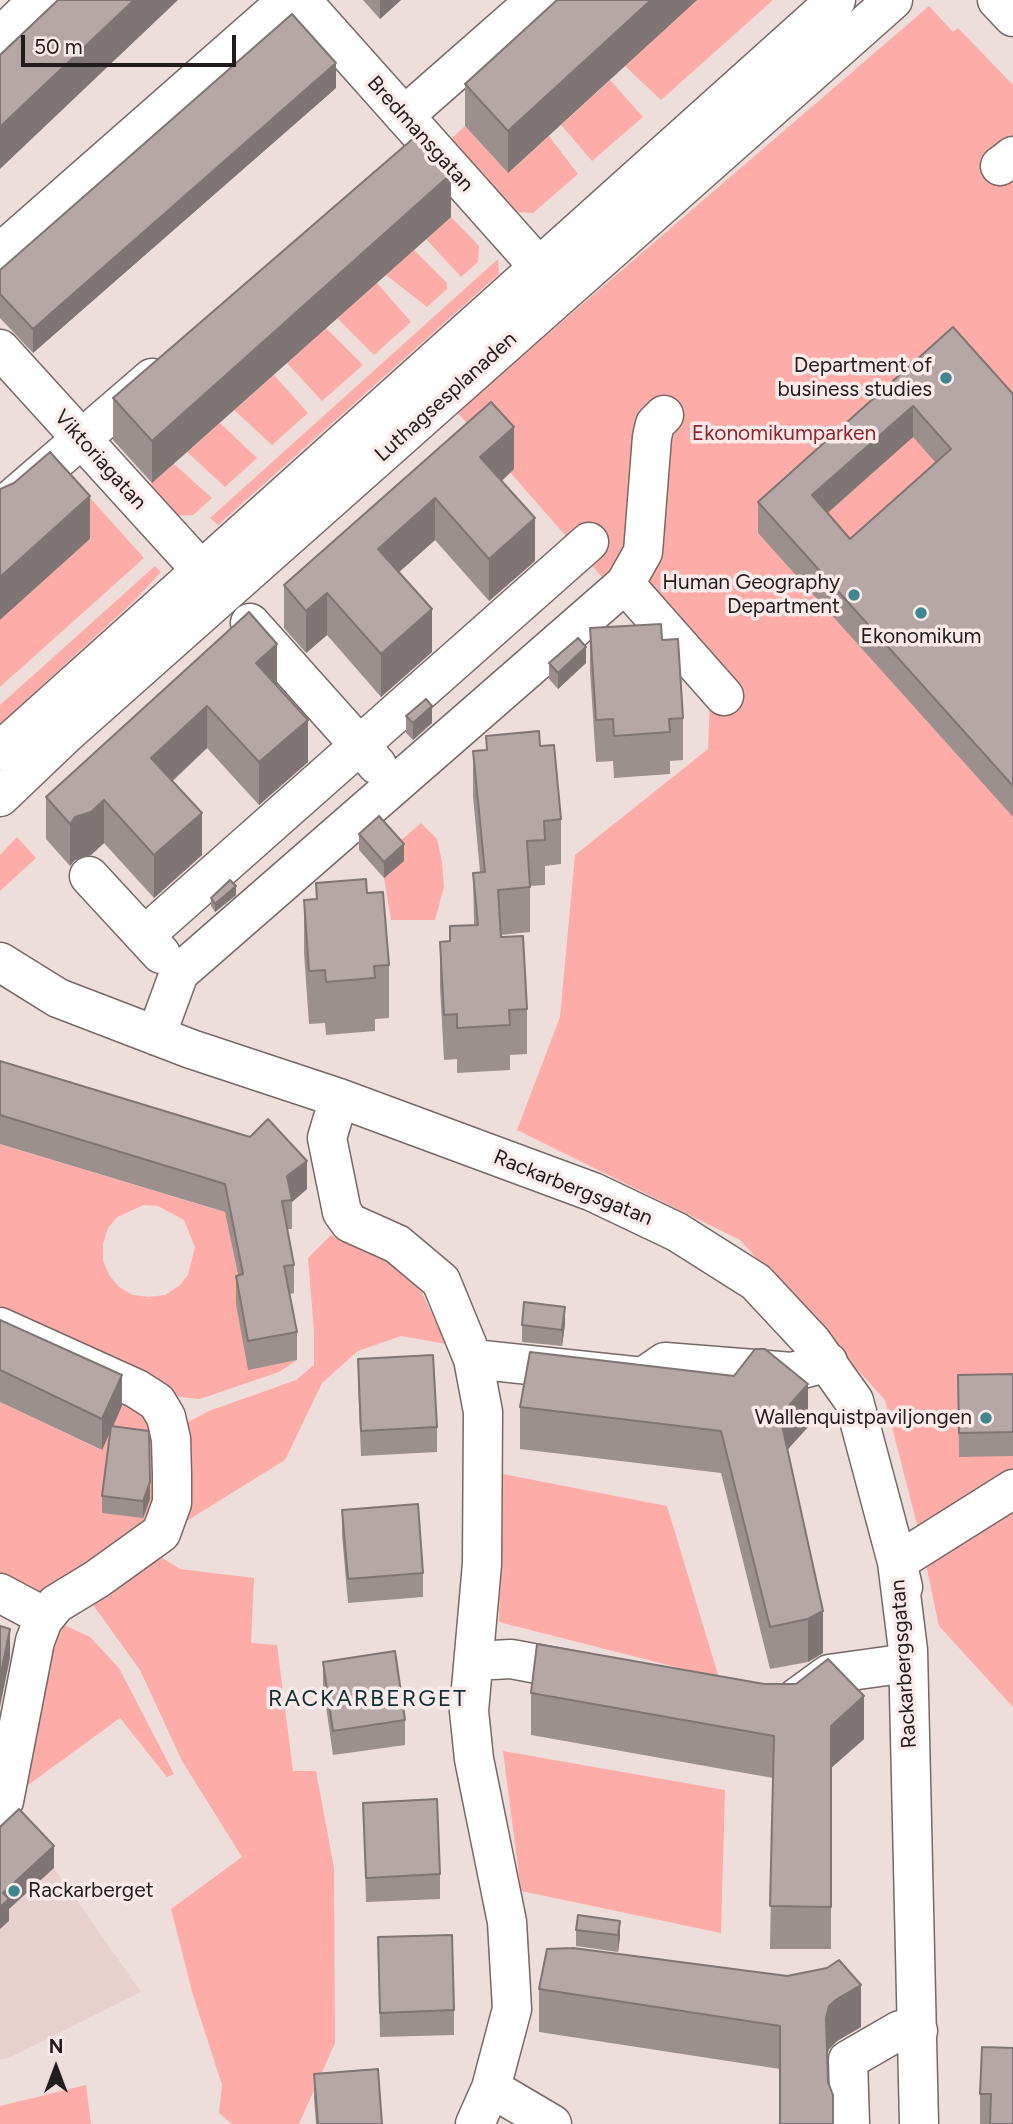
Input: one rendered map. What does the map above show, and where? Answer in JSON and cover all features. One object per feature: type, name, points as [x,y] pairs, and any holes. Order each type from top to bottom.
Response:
[{"type":"street","points":[[0,37],[38,0]]},
{"type":"street","points":[[0,253],[288,0]]},
{"type":"street","name":"Bredmansgatan","points":[[301,0],[540,268]]},
{"type":"street","points":[[395,168],[415,128],[536,0]]},
{"type":"street","name":"Luthagsesplanaden","points":[[0,751],[836,0]]},
{"type":"street","name":"Luthagsesplanaden","points":[[0,797],[66,734],[893,0]]},
{"type":"street","points":[[996,0],[1013,17]]},
{"type":"street","name":"Viktoriagatan","points":[[0,349],[201,570]]},
{"type":"street","points":[[0,509],[175,357]]},
{"type":"street","points":[[156,1036],[179,973],[625,584],[643,552],[652,437],[655,424],[664,415]]},
{"type":"street","points":[[144,936],[589,542]]},
{"type":"street","points":[[625,584],[724,696]]},
{"type":"street","points":[[250,623],[395,785]]},
{"type":"street","points":[[89,876],[179,973]]},
{"type":"street","name":"Rackarbergsgatan","points":[[0,962],[58,998],[156,1036],[339,1098],[593,1192],[677,1231],[756,1282],[828,1362],[854,1401],[897,1562],[908,1663],[919,2124]]},
{"type":"street","points":[[339,1098],[327,1138],[342,1212],[350,1223],[397,1244],[441,1281],[473,1359],[483,1412],[482,1553],[469,1711],[473,1747],[507,1922],[512,2009],[491,2088],[475,2124]]},
{"type":"street","points":[[0,1327],[137,1389],[157,1402],[166,1417],[172,1439],[172,1503],[160,1533],[97,1579],[56,1604],[45,1617],[35,1641],[4,1801],[0,1807]]},
{"type":"street","points":[[473,1359],[643,1377],[665,1362],[792,1373],[828,1362]]},
{"type":"street","points":[[922,1624],[907,1609],[897,1562],[1013,1489]]},
{"type":"street","points":[[0,1593],[45,1617]]},
{"type":"street","points":[[474,1661],[512,1659],[617,1678]]},
{"type":"street","points":[[762,1705],[789,1703],[830,1674],[908,1663]]},
{"type":"street","points":[[510,1972],[548,1970]]},
{"type":"street","points":[[849,2124],[848,2060],[900,2030],[918,2031]]},
{"type":"street","points":[[491,2088],[552,2124]]},
{"type":"shaded area","points":[[19,1831],[54,1868],[141,1992],[9,2058],[0,2059],[0,1848]]},
{"type":"green space","points":[[697,0],[773,0],[661,100],[625,66]]},
{"type":"green space","name":"Ekonomikumparken","points":[[929,6],[953,32],[958,28],[1013,85],[1013,1707],[939,1626],[919,1532],[885,1400],[740,1240],[517,1130],[560,1017],[575,855],[708,749],[710,700],[457,412]]},
{"type":"green space","points":[[610,80],[643,117],[592,161],[561,125]]},
{"type":"green space","points":[[465,126],[508,173],[549,136],[578,174],[533,213],[515,212],[449,141]]},
{"type":"green space","points":[[451,217],[479,246],[478,262],[461,277],[426,239]]},
{"type":"green space","points":[[414,250],[447,283],[447,289],[427,307],[386,275]]},
{"type":"green space","points":[[498,259],[499,274],[218,525],[210,518]]},
{"type":"green space","points":[[377,283],[411,322],[374,355],[337,318]]},
{"type":"green space","points":[[326,328],[363,365],[322,401],[287,363]]},
{"type":"green space","points":[[274,375],[308,413],[272,445],[234,410]]},
{"type":"green space","points":[[220,423],[257,458],[225,487],[187,452]]},
{"type":"green space","points":[[174,464],[212,498],[193,515],[172,516],[145,489]]},
{"type":"green space","points":[[66,471],[144,558],[0,687],[0,620],[90,539]]},
{"type":"green space","points":[[155,566],[161,572],[134,601],[0,724],[0,705]]},
{"type":"green space","points":[[421,823],[437,839],[442,862],[444,887],[435,920],[391,920],[384,878],[403,861],[392,848]]},
{"type":"green space","points":[[17,837],[36,858],[0,891],[0,855]]},
{"type":"green space","points":[[0,1144],[234,1215],[231,1240],[243,1303],[248,1369],[297,1360],[279,1372],[200,1399],[180,1397],[0,1309]],"holes":[[[144,1205],[158,1206],[184,1220],[195,1247],[188,1275],[179,1286],[165,1295],[133,1295],[119,1287],[109,1275],[103,1260],[103,1244],[108,1228],[117,1217]]]},
{"type":"green space","points":[[331,1235],[400,1267],[422,1293],[446,1344],[401,1336],[358,1351],[322,1383],[285,1460],[177,1527],[186,1423],[209,1411],[296,1380],[314,1365],[308,1258]]},
{"type":"green space","points":[[0,1402],[101,1450],[123,1405],[151,1414],[159,1509],[47,1606],[0,1588]]},
{"type":"green space","points":[[503,1474],[667,1506],[719,1678],[499,1622]]},
{"type":"green space","points":[[154,1553],[180,1569],[254,1578],[251,1643],[277,1645],[293,1771],[316,1771],[334,1868],[335,2043],[299,2124],[232,2124],[219,2113],[222,2085],[193,1995],[171,1909],[242,1857],[182,1761],[140,1670],[91,1602]]},
{"type":"green space","points":[[64,1625],[90,1637],[119,1668],[174,1774],[167,1777],[120,1718],[13,1796],[48,1635]]},
{"type":"green space","points":[[503,1751],[725,1790],[721,1933],[521,1891]]},
{"type":"green space","points":[[86,2085],[91,2124],[0,2124],[0,2106]]},
{"type":"building","points":[[58,0],[134,0],[0,127],[0,55]]},
{"type":"building","points":[[557,0],[651,0],[508,131],[465,84]]},
{"type":"building","points":[[292,14],[336,63],[33,329],[0,294],[0,270]]},
{"type":"building","points":[[416,136],[451,174],[152,441],[113,398]]},
{"type":"building","name":"Ekonomikum","points":[[953,327],[1013,394],[1013,786],[758,502]],"holes":[[[913,406],[951,449],[850,539],[812,495]]]},
{"type":"building","points":[[491,402],[514,427],[480,457],[535,518],[489,559],[435,498],[378,549],[432,609],[381,654],[327,593],[306,611],[284,585]]},
{"type":"building","points":[[50,452],[90,496],[0,577],[0,489],[14,483]]},
{"type":"building","points":[[249,612],[277,644],[256,663],[308,720],[259,762],[207,706],[151,758],[202,813],[154,855],[104,800],[91,812],[75,817],[70,824],[46,797]]},
{"type":"building","points":[[661,624],[662,640],[678,639],[683,718],[669,719],[670,732],[614,736],[613,719],[596,720],[590,628]]},
{"type":"building","points":[[578,638],[586,647],[558,673],[549,663]]},
{"type":"building","points":[[426,699],[432,706],[413,723],[406,716]]},
{"type":"building","points":[[539,731],[540,746],[554,745],[561,819],[544,821],[545,840],[527,841],[530,887],[498,890],[501,937],[523,936],[527,1009],[509,1010],[510,1025],[457,1028],[457,1014],[444,1015],[440,942],[450,941],[450,926],[478,925],[473,873],[485,872],[473,751],[487,750],[486,736]]},
{"type":"building","points":[[379,816],[404,844],[384,862],[359,834]]},
{"type":"building","points":[[366,879],[367,893],[383,892],[389,965],[374,966],[375,978],[326,982],[325,970],[309,971],[304,900],[317,899],[316,883]]},
{"type":"building","points":[[230,880],[236,886],[215,904],[211,898]]},
{"type":"building","points":[[0,1061],[250,1137],[268,1119],[307,1161],[287,1176],[292,1200],[282,1201],[294,1265],[284,1266],[297,1332],[248,1341],[236,1276],[243,1274],[225,1184],[0,1115]]},
{"type":"building","points":[[524,1302],[565,1307],[562,1330],[522,1325]]},
{"type":"building","points":[[0,1320],[122,1375],[102,1419],[0,1370]]},
{"type":"building","points":[[755,1349],[765,1349],[808,1384],[780,1416],[823,1611],[808,1619],[770,1627],[721,1431],[520,1407],[530,1352],[734,1376]]},
{"type":"building","points":[[433,1355],[437,1427],[361,1431],[358,1359]]},
{"type":"building","points":[[1013,1374],[1013,1432],[959,1433],[958,1375]]},
{"type":"building","points":[[111,1426],[149,1431],[150,1482],[143,1501],[102,1496]]},
{"type":"building","points":[[418,1504],[423,1573],[348,1579],[342,1510]]},
{"type":"building","points":[[0,1626],[10,1629],[0,1678]]},
{"type":"building","points":[[537,1644],[764,1684],[796,1684],[828,1659],[864,1696],[831,1726],[831,1907],[770,1906],[774,1736],[531,1693]]},
{"type":"building","points":[[395,1651],[405,1720],[333,1731],[323,1662]]},
{"type":"building","points":[[437,1799],[440,1874],[366,1878],[363,1803]]},
{"type":"building","points":[[19,1809],[54,1846],[3,1893],[9,1899],[0,1907],[0,1827]]},
{"type":"building","points":[[578,1915],[620,1921],[618,1935],[576,1930]]},
{"type":"building","points":[[452,1935],[454,2010],[380,2013],[378,1937]]},
{"type":"building","points":[[573,1948],[787,1976],[827,1968],[839,1960],[861,1985],[829,2006],[826,2018],[828,2082],[833,2095],[833,2124],[780,2124],[780,2026],[539,1989],[547,1949]]},
{"type":"building","points":[[982,2047],[1013,2048],[1013,2124],[990,2124],[991,2094],[980,2094]]},
{"type":"building","points":[[378,2069],[382,2124],[318,2124],[314,2074]]},
{"type":"place","name":"Department of business studies","points":[[946,378]]},
{"type":"place","name":"Human Geography Department","points":[[854,595]]},
{"type":"place","name":"Ekonomikum","points":[[921,613]]},
{"type":"place","name":"Wallenquistpaviljongen","points":[[986,1418]]},
{"type":"place","name":"Rackarberget","points":[[14,1891]]},
{"type":"district","name":"RACKARBERGET","points":[[368,1699]]}]
